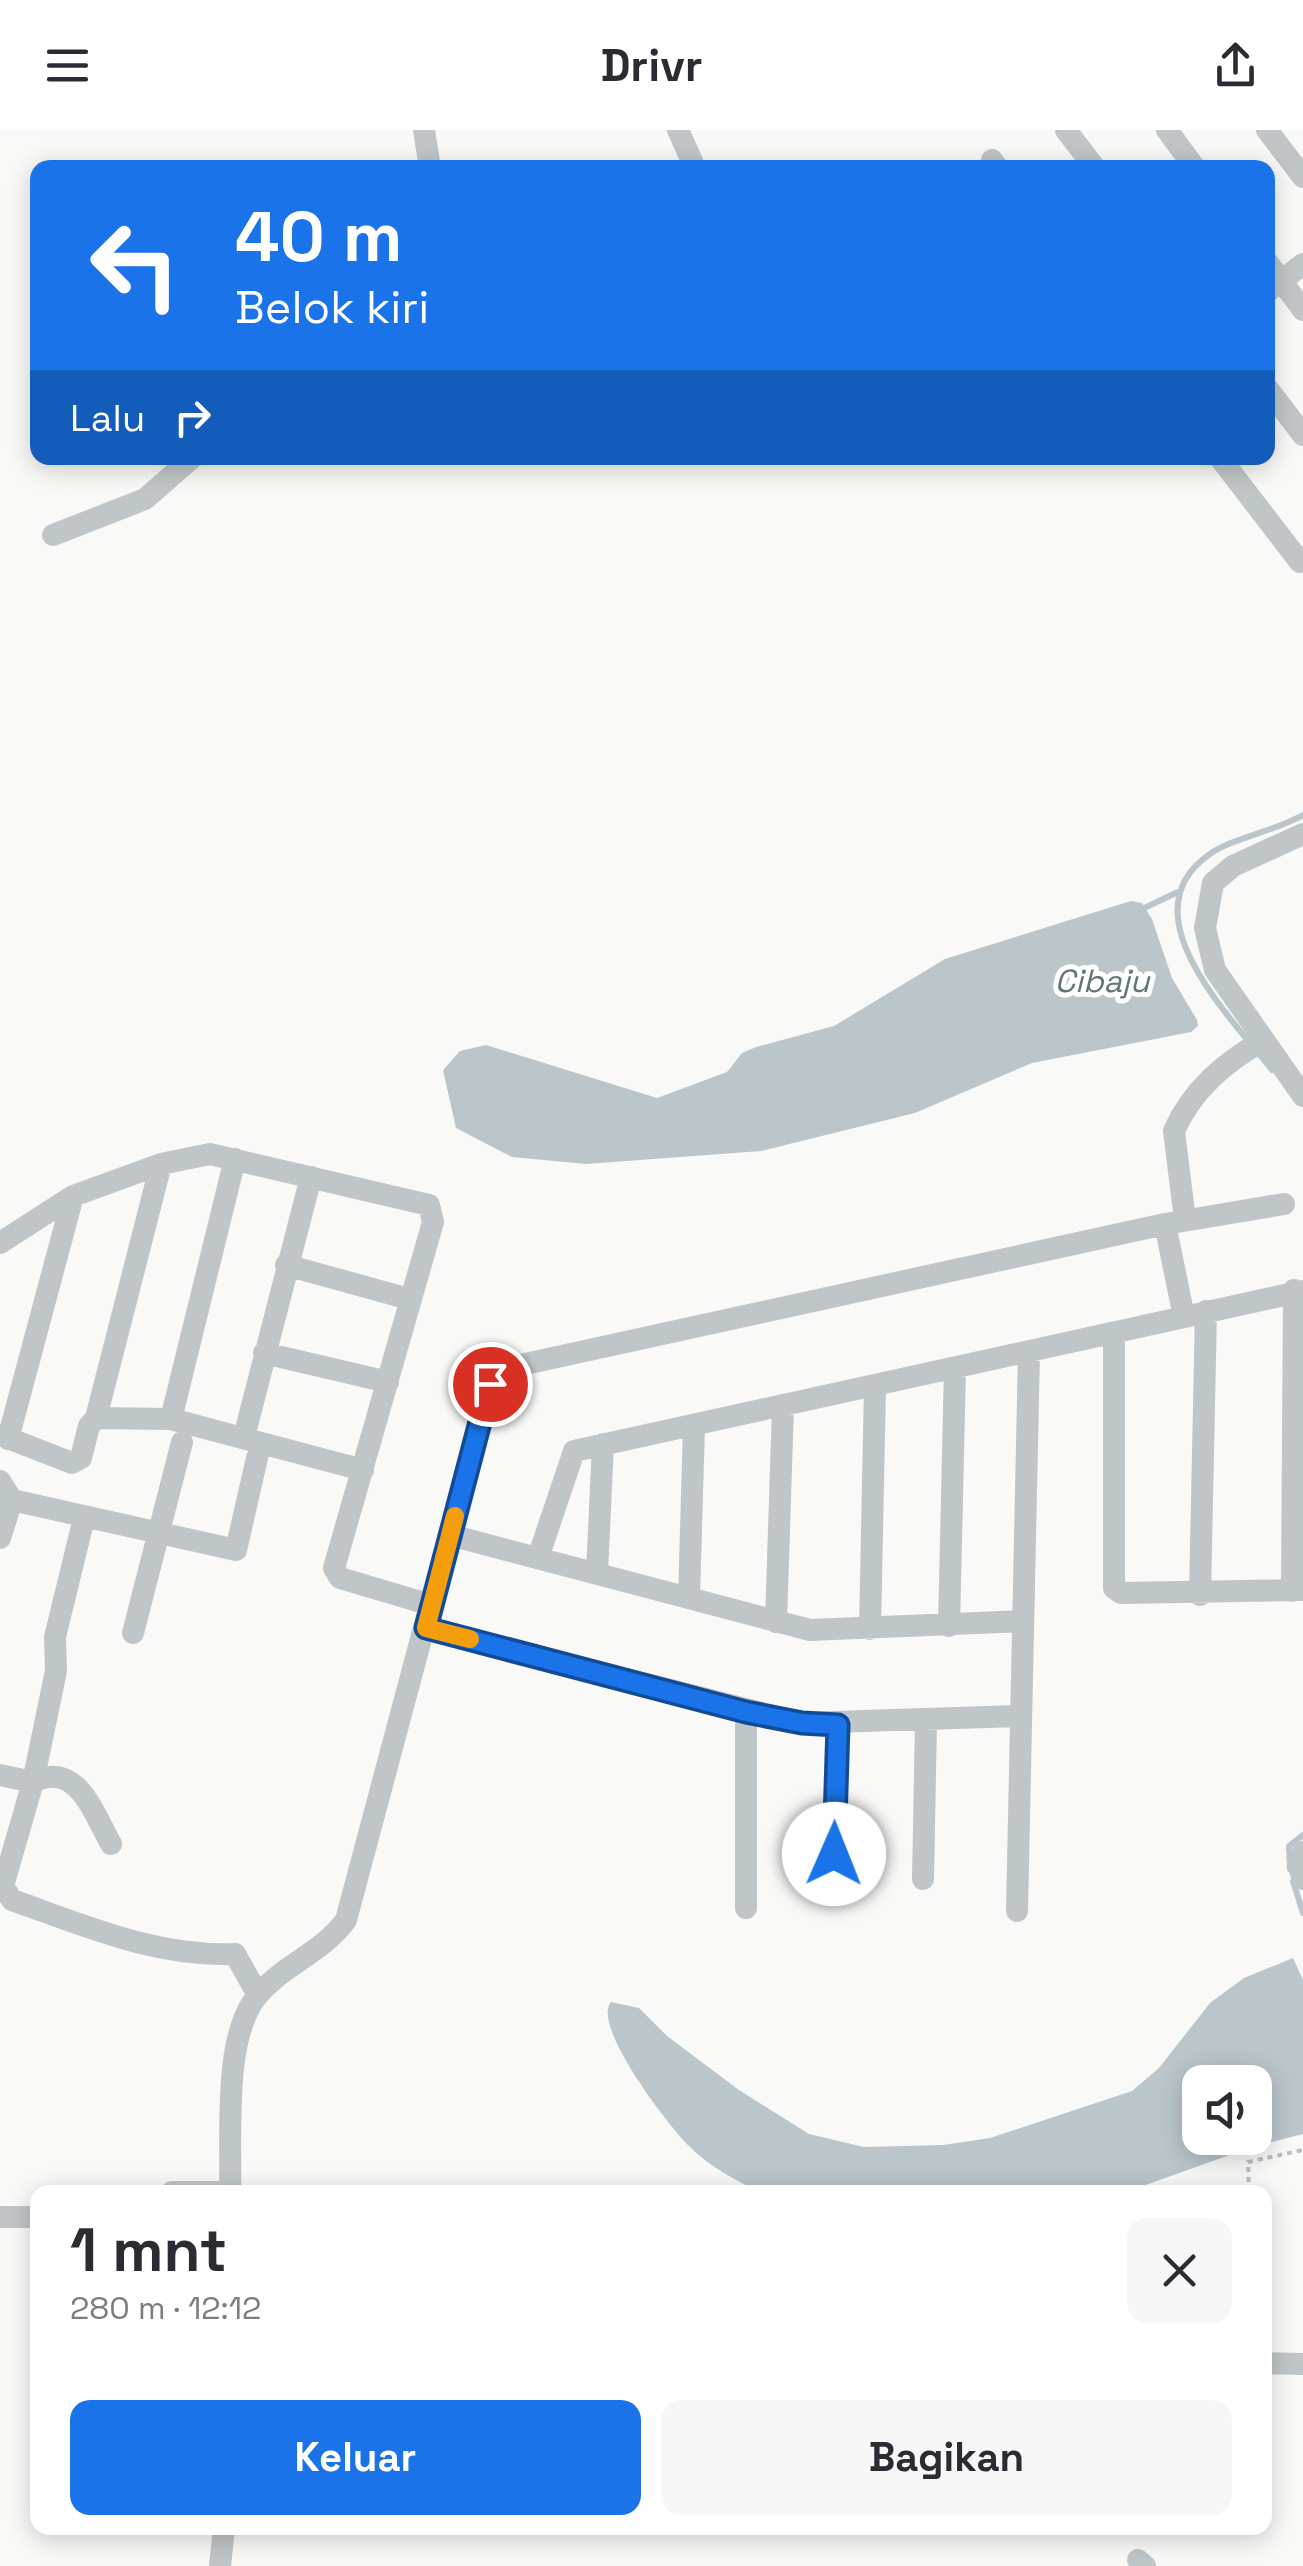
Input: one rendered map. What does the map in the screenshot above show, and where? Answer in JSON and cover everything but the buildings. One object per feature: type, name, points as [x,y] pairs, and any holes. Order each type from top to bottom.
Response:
[{"type":"street","points":[[424,130],[429,160]]},
{"type":"street","points":[[678,130],[691,160]]},
{"type":"street","points":[[1066,130],[1089,160]]},
{"type":"street","points":[[1166,130],[1189,160]]},
{"type":"street","points":[[1267,130],[1303,177]]},
{"type":"street","points":[[1275,277],[1303,264]]},
{"type":"street","points":[[1275,281],[1303,310]]},
{"type":"street","points":[[1275,398],[1303,436]]},
{"type":"street","points":[[54,536],[145,499],[184,465]]},
{"type":"street","points":[[1225,465],[1300,562]]},
{"type":"street","points":[[1303,834],[1233,866],[1214,882],[1204,928],[1207,950],[1262,1041],[1303,1096]]},
{"type":"street","points":[[1200,1595],[1195,1314],[1175,1222],[1174,1132],[1205,1083],[1231,1059],[1262,1041]]},
{"type":"street","points":[[0,1243],[72,1196],[162,1164],[210,1154],[429,1206],[433,1222],[334,1568],[340,1578],[428,1616],[746,1712],[802,1723],[838,1725],[1018,1716]]},
{"type":"street","points":[[171,1419],[236,1158]]},
{"type":"street","points":[[72,1196],[4,1437],[72,1463],[81,1458],[96,1418],[162,1164]]},
{"type":"street","points":[[0,1538],[6,1490],[84,1518],[236,1550],[264,1353],[310,1177]]},
{"type":"street","points":[[230,2185],[235,2056],[243,2022],[258,1994],[331,1941],[346,1920],[490,1384],[498,1370],[1175,1222],[1284,1204]]},
{"type":"street","points":[[286,1265],[409,1300]]},
{"type":"street","points":[[538,1558],[574,1450],[1299,1291],[1298,1579],[1200,1595],[1121,1593],[1114,1588],[1114,1333]]},
{"type":"street","points":[[1017,1911],[1018,1716],[1029,1352]]},
{"type":"street","points":[[264,1353],[388,1382]]},
{"type":"street","points":[[948,1626],[955,1368]]},
{"type":"street","points":[[870,1629],[875,1386]]},
{"type":"street","points":[[776,1622],[783,1406]]},
{"type":"street","points":[[96,1418],[171,1419],[250,1448],[363,1470]]},
{"type":"street","points":[[689,1598],[694,1426]]},
{"type":"street","points":[[133,1634],[182,1442]]},
{"type":"street","points":[[597,1573],[603,1444]]},
{"type":"street","points":[[84,1518],[55,1637],[56,1671],[33,1782],[3,1886],[12,1900],[135,1944],[193,1956],[236,1954],[258,1994]]},
{"type":"street","points":[[450,1535],[810,1630],[1023,1621]]},
{"type":"street","points":[[746,1712],[746,1908]]},
{"type":"street","points":[[924,1878],[926,1721]]},
{"type":"street","points":[[833,1886],[838,1725]]},
{"type":"street","points":[[0,1775],[33,1782],[47,1775],[69,1778],[80,1788],[111,1844]]},
{"type":"street","points":[[1303,1852],[1299,1867],[1303,1879]]},
{"type":"street","points":[[0,2217],[30,2217]]},
{"type":"street","points":[[1272,2363],[1303,2364]]},
{"type":"street","points":[[220,2566],[223,2535]]},
{"type":"path","points":[[1249,2185],[1248,2162],[1303,2150]]},
{"type":"water","name":"Cibaju","points":[[1131,901],[1142,903],[1152,919],[1172,978],[1197,1020],[1198,1026],[1191,1032],[1032,1063],[915,1113],[761,1151],[586,1164],[512,1157],[456,1128],[443,1070],[460,1051],[486,1045],[657,1098],[727,1072],[742,1053],[756,1047],[834,1026],[945,959]]},
{"type":"water","points":[[1293,1958],[1303,1980],[1303,2134],[1272,2142],[1272,2065],[1182,2065],[1182,2155],[1230,2155],[1146,2185],[746,2185],[713,2166],[678,2134],[634,2075],[608,2014],[611,2002],[639,2008],[667,2036],[739,2090],[809,2134],[864,2147],[943,2145],[990,2138],[1132,2091],[1159,2068],[1210,2003],[1244,1978]]},
{"type":"waterway","points":[[1272,1070],[1193,964],[1181,934],[1178,905],[1186,878],[1210,854],[1303,815]]},
{"type":"waterway","points":[[1140,910],[1178,892]]},
{"type":"waterway","points":[[1290,1869],[1289,1846],[1303,1835]]},
{"type":"waterway","points":[[1293,1881],[1303,1913]]},
{"type":"slow traffic","points":[[455,1516],[426,1628],[470,1639]]},
{"type":"route","points":[[490,1384],[426,1628],[746,1712],[802,1723],[838,1725],[834,1854]]}]
